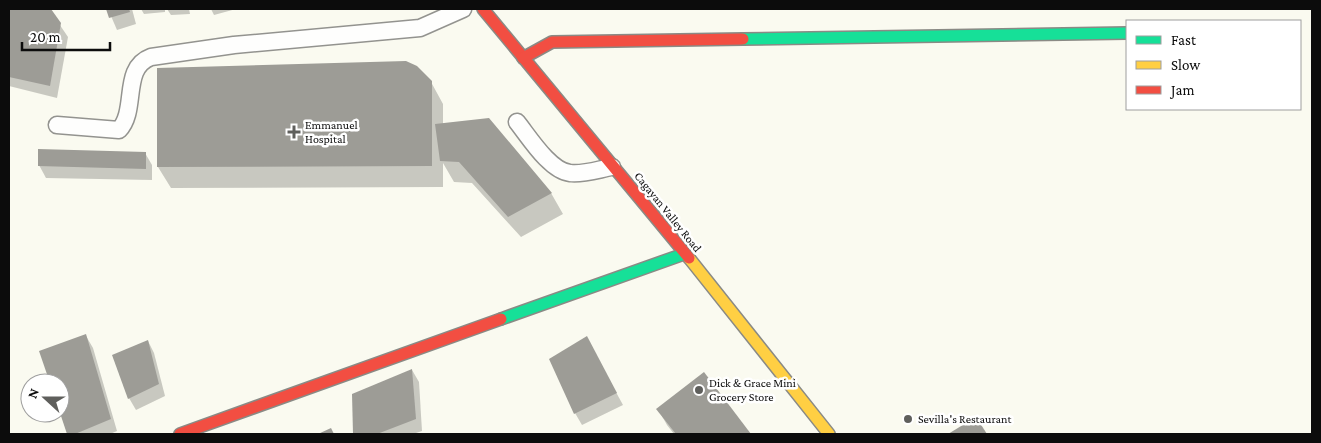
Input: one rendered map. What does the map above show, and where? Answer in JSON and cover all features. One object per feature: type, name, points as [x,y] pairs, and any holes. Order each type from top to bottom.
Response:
[{"type":"main road","name":"Cagayan Valley Road","points":[[483,9],[612,167],[657,217],[684,254],[830,434]]},
{"type":"main road","points":[[523,58],[552,42],[1126,33]]},
{"type":"main road","points":[[180,434],[684,254]]},
{"type":"lane","points":[[57,125],[119,130],[126,123],[136,68],[142,60],[151,57],[234,45],[420,28],[463,9]]},
{"type":"lane","points":[[517,122],[554,167],[563,172],[572,174],[612,167]]},
{"type":"building","points":[[9,9],[51,9],[61,23],[50,86],[9,77]]},
{"type":"building","points":[[106,9],[129,9],[130,12],[109,18]]},
{"type":"building","points":[[406,61],[417,66],[432,81],[432,166],[157,167],[157,68]]},
{"type":"building","points":[[489,118],[552,193],[508,217],[459,162],[440,161],[435,124]]},
{"type":"building","points":[[38,149],[146,152],[146,169],[38,166]]},
{"type":"building","points":[[86,334],[111,419],[75,434],[67,434],[63,423],[70,423],[70,373],[47,373],[39,351]]},
{"type":"building","points":[[587,336],[617,393],[574,414],[549,359]]},
{"type":"building","points":[[148,340],[159,384],[128,399],[112,355]]},
{"type":"building","points":[[412,369],[416,419],[377,434],[353,434],[352,394]]},
{"type":"building","name":"Dick & Grace Mini Grocery Store","points":[[704,372],[751,434],[676,434],[656,409]]},
{"type":"building","points":[[976,417],[987,434],[948,434]]},
{"type":"building","points":[[331,428],[334,434],[318,434]]},
{"type":"traffic: fast","points":[[743,39],[1126,33]]},
{"type":"traffic: fast","points":[[501,319],[684,254]]},
{"type":"traffic: slow","points":[[689,258],[829,434]]},
{"type":"traffic: jam","points":[[483,9],[689,258]]},
{"type":"traffic: jam","points":[[523,58],[552,42],[743,39]]},
{"type":"traffic: jam","points":[[180,434],[501,319]]},
{"type":"place","name":"Emmanuel Hospital","points":[[294,132]]},
{"type":"place","name":"Dick & Grace Mini Grocery Store","points":[[699,390]]},
{"type":"place","name":"Sevilla's Restaurant","points":[[908,419]]}]
